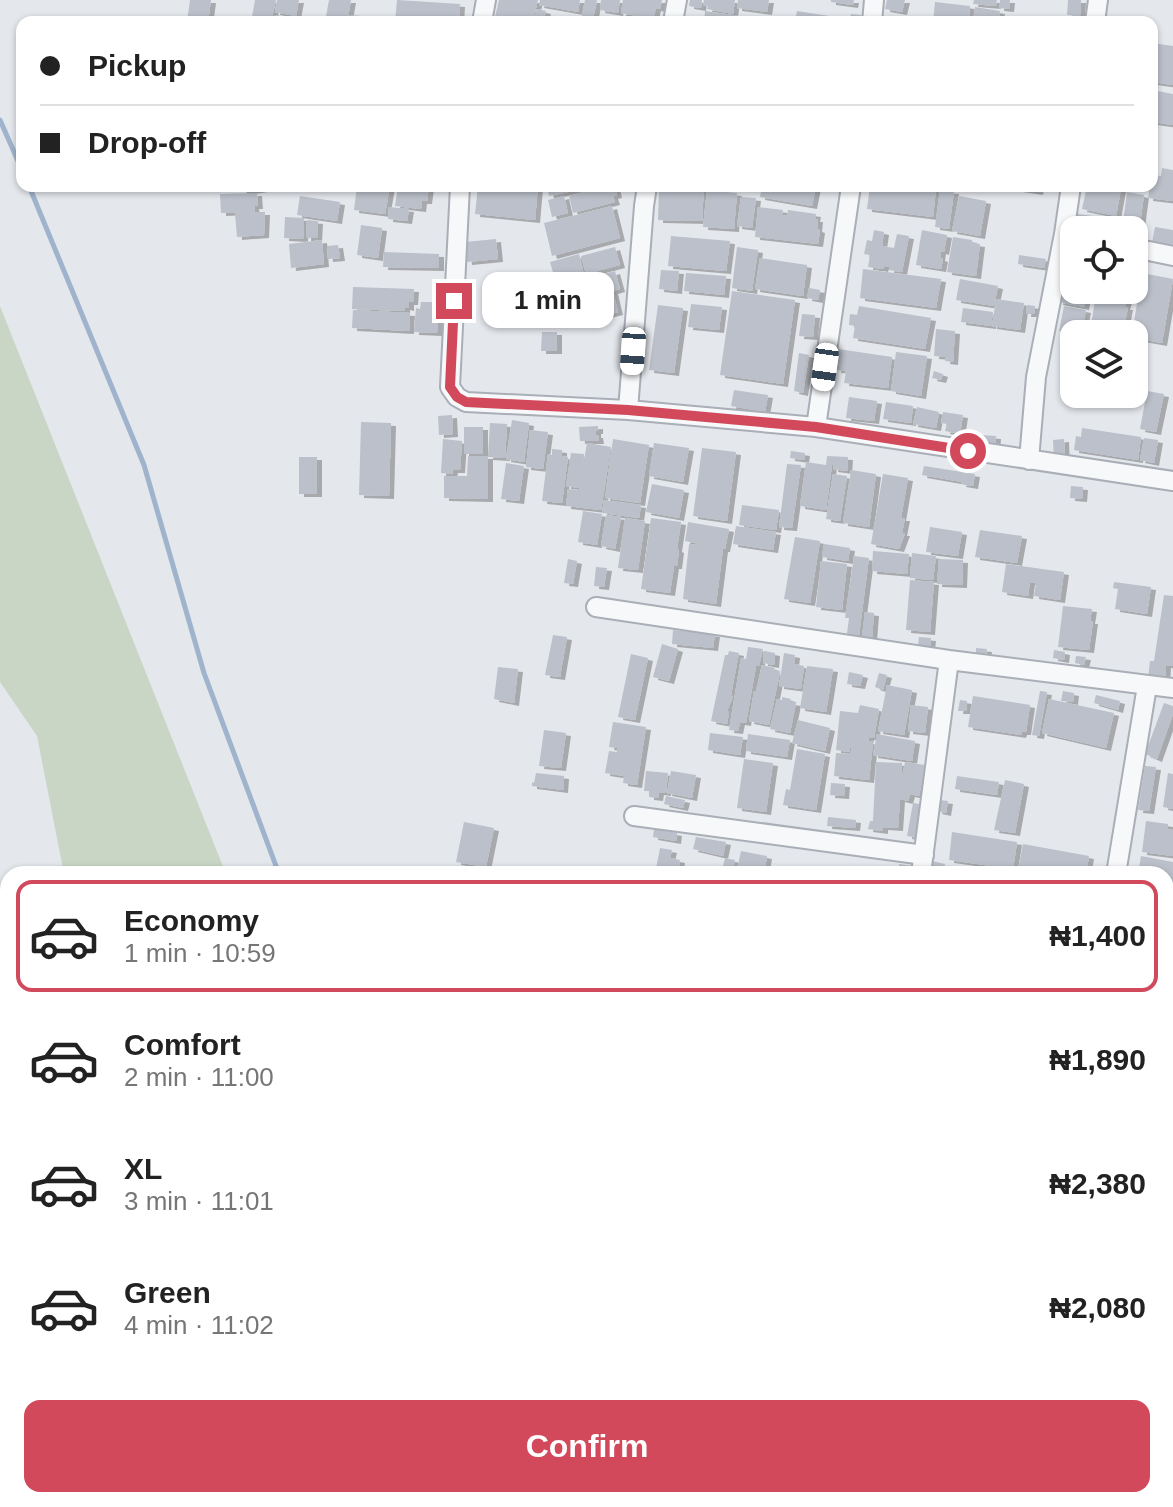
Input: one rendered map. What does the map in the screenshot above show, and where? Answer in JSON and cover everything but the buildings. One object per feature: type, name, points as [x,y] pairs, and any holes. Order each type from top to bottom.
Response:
[{"type":"street","points":[[460,192],[450,387],[457,397],[466,402],[628,410],[816,427],[1173,481]]},
{"type":"street","points":[[628,410],[646,192]]},
{"type":"street","points":[[816,427],[850,192]]},
{"type":"street","points":[[1070,216],[1071,192]]},
{"type":"street","points":[[624,207],[644,206]]},
{"type":"street","points":[[1148,251],[1173,256]]},
{"type":"street","points":[[1029,460],[1036,377],[1060,274]]},
{"type":"street","points":[[596,607],[949,660],[1173,688]]},
{"type":"street","points":[[634,816],[922,865],[949,660]]},
{"type":"street","points":[[1117,866],[1147,686]]},
{"type":"green space","points":[[0,306],[223,866],[62,866],[37,736],[0,682]]},
{"type":"waterway","points":[[0,120],[16,156]]},
{"type":"waterway","points":[[31,192],[144,465],[204,673],[276,866]]},
{"type":"route","points":[[454,301],[450,387],[457,397],[466,402],[628,410],[816,427],[968,451]]}]
